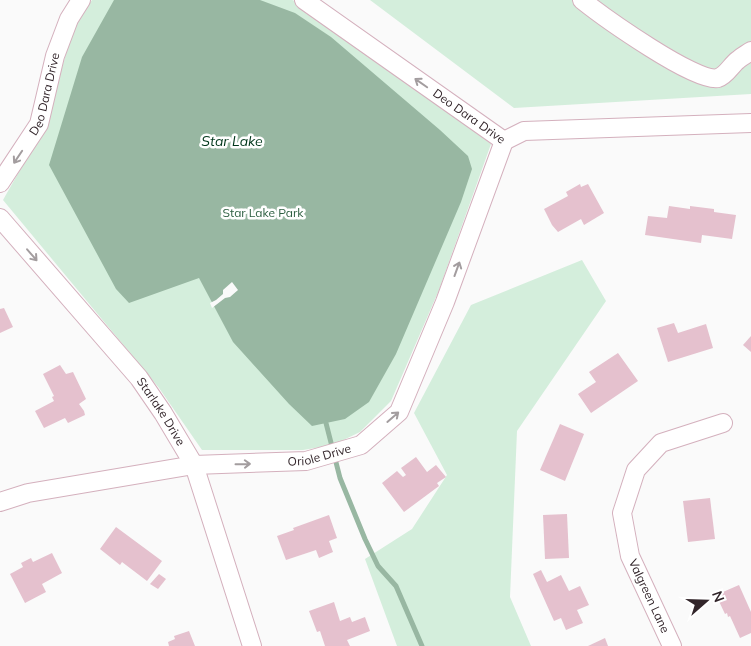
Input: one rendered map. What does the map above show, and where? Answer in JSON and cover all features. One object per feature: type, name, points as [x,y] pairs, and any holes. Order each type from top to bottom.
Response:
[{"type":"street","name":"Deo Dara Drive","points":[[0,183],[39,124],[55,56],[69,19],[81,0]]},
{"type":"street","name":"Deo Dara Drive","points":[[304,0],[504,141],[524,131],[751,123]]},
{"type":"street","points":[[582,0],[619,28],[694,73],[710,79],[724,75],[739,59],[751,51]]},
{"type":"street","name":"Oriole Drive","points":[[0,502],[28,493],[194,465],[306,461],[360,444],[399,412],[445,302],[504,141]]},
{"type":"street","name":"Starlake Drive","points":[[0,218],[139,378],[163,413],[194,465],[252,646]]},
{"type":"street","name":"Valgreen Lane","points":[[672,646],[630,556],[622,513],[636,470],[661,443],[723,423]]},
{"type":"green space","name":"Star Lake","points":[[92,0],[292,0],[304,4],[491,144],[439,290],[391,401],[360,432],[333,445],[303,450],[202,450],[159,388],[3,200],[46,124],[75,22]]},
{"type":"green space","points":[[370,0],[751,0],[751,94],[514,108]]},
{"type":"green space","points":[[582,260],[606,301],[517,431],[510,597],[531,646],[397,646],[365,559],[412,529],[447,475],[414,413],[471,305]]},
{"type":"water","name":"Star Lake","points":[[114,0],[260,0],[295,13],[331,37],[468,156],[472,169],[461,202],[396,354],[369,402],[345,419],[312,426],[289,404],[233,342],[199,278],[129,303],[116,289],[49,165],[82,57]]},
{"type":"pier","points":[[232,282],[238,290],[212,308],[210,303],[223,294],[223,290]]},
{"type":"building","points":[[580,184],[581,187],[588,184],[604,213],[584,225],[581,219],[558,232],[544,209],[568,196],[566,192]]},
{"type":"building","points":[[669,206],[690,209],[690,206],[714,209],[714,212],[736,215],[732,239],[702,235],[701,243],[645,235],[648,216],[667,218]]},
{"type":"building","points":[[4,308],[13,327],[0,333],[0,309]]},
{"type":"building","points":[[674,323],[678,333],[706,324],[713,348],[668,362],[657,328]]},
{"type":"building","points":[[751,336],[751,352],[743,345]]},
{"type":"building","points":[[618,353],[638,381],[591,413],[578,394],[596,382],[589,372]]},
{"type":"building","points":[[60,365],[66,374],[73,372],[86,399],[79,404],[85,415],[68,423],[65,418],[44,428],[35,411],[54,401],[52,397],[54,396],[43,374]]},
{"type":"building","points":[[560,424],[584,434],[565,481],[540,470]]},
{"type":"building","points":[[416,457],[427,472],[436,465],[446,477],[437,483],[439,486],[404,512],[382,483],[397,471],[403,477],[406,475],[401,468]]},
{"type":"building","points":[[710,498],[715,539],[688,542],[683,501]]},
{"type":"building","points":[[567,514],[569,558],[545,559],[543,515]]},
{"type":"building","points":[[329,515],[337,538],[329,541],[333,552],[319,558],[316,550],[286,560],[277,536]]},
{"type":"building","points":[[116,527],[162,561],[147,581],[122,562],[120,565],[100,549]]},
{"type":"building","points":[[52,553],[62,573],[42,584],[46,592],[25,603],[10,574],[23,567],[21,563],[31,558],[33,562]]},
{"type":"building","points":[[541,570],[547,582],[561,575],[569,591],[580,586],[589,605],[577,610],[583,623],[566,630],[561,618],[554,621],[533,574]]},
{"type":"building","points":[[159,574],[166,579],[158,589],[150,584]]},
{"type":"building","points":[[739,585],[751,612],[751,633],[740,638],[730,616],[728,617],[727,613],[725,614],[716,595]]},
{"type":"building","points":[[334,602],[340,621],[350,617],[352,622],[365,617],[370,631],[347,640],[350,646],[325,646],[320,631],[317,632],[309,611]]},
{"type":"building","points":[[189,631],[195,646],[169,646],[168,642],[175,639],[174,636]]},
{"type":"building","points":[[605,638],[608,646],[588,646]]},
{"type":"waterway","points":[[326,423],[340,478],[365,539],[378,566],[396,586],[422,646]]},
{"type":"park label","name":"Star Lake Park","points":[[263,213]]}]
